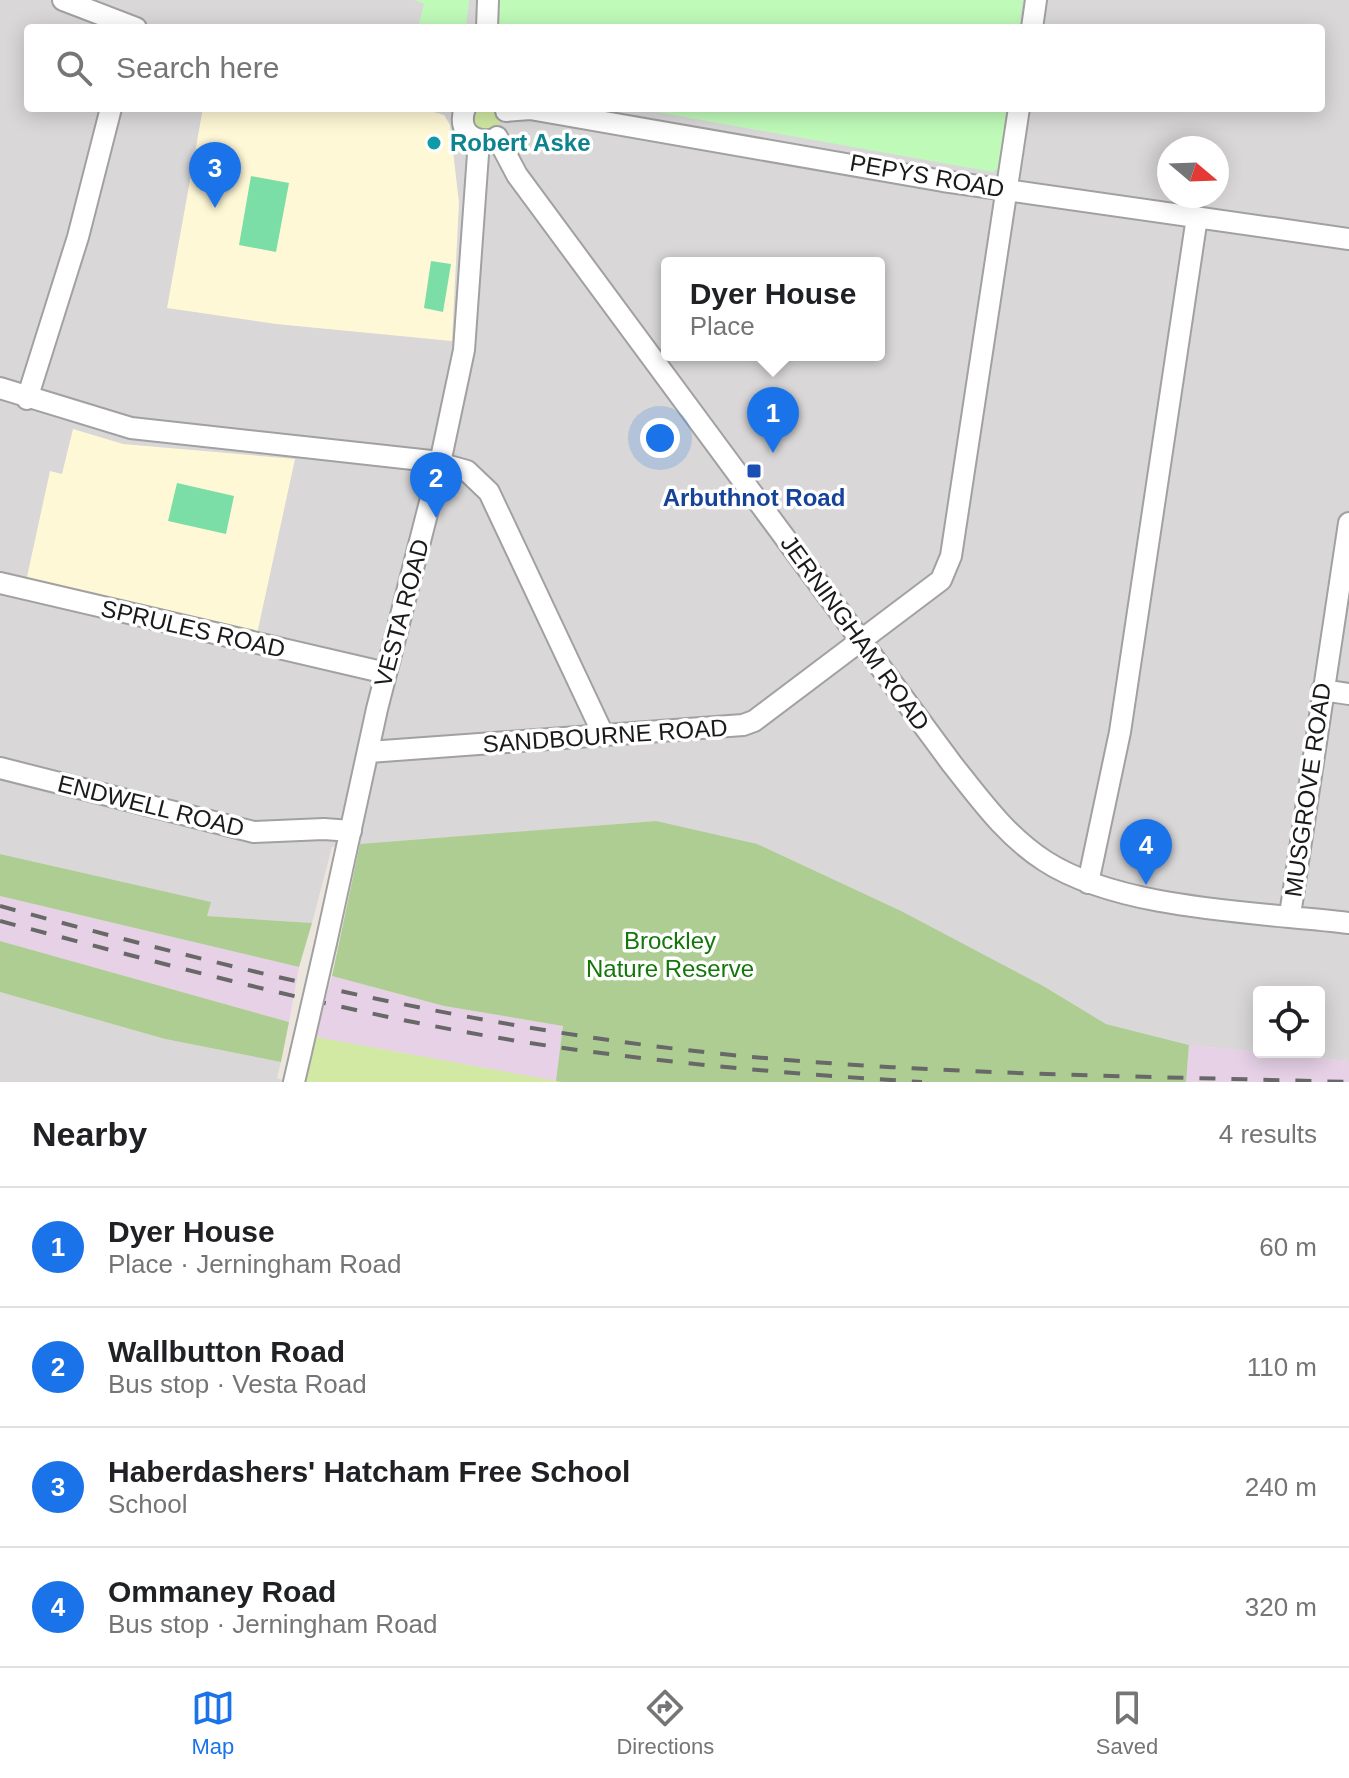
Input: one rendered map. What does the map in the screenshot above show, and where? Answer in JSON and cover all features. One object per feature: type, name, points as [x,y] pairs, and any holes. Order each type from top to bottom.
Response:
[{"type":"street","points":[[63,0],[122,24]]},
{"type":"street","points":[[487,24],[488,0]]},
{"type":"street","points":[[1033,24],[1036,0]]},
{"type":"street","points":[[27,399],[78,237],[110,112]]},
{"type":"street","points":[[464,112],[462,124],[466,132],[488,139]]},
{"type":"street","name":"PEPYS ROAD","points":[[488,139],[507,120],[506,112]]},
{"type":"street","name":"PEPYS ROAD","points":[[548,112],[1007,190],[1349,239]]},
{"type":"street","points":[[862,642],[941,580],[948,569],[1018,112]]},
{"type":"street","name":"JERNINGHAM ROAD","points":[[488,139],[525,184],[862,642],[1002,826],[1044,860],[1088,883],[1141,897],[1349,923]]},
{"type":"street","name":"VESTA ROAD","points":[[294,1082],[386,673],[440,463],[464,350],[474,185],[488,139]]},
{"type":"street","points":[[474,185],[482,174],[493,169],[525,184]]},
{"type":"street","points":[[1088,883],[1120,732],[1197,217]]},
{"type":"street","points":[[0,388],[27,399],[131,428],[378,453],[440,463],[467,471],[485,485],[603,734]]},
{"type":"street","name":"MUSGROVE ROAD","points":[[1290,915],[1349,523]]},
{"type":"street","name":"SPRULES ROAD","points":[[0,583],[386,673]]},
{"type":"street","name":"SANDBOURNE ROAD","points":[[369,752],[743,725],[862,642]]},
{"type":"street","points":[[1322,690],[1349,694]]},
{"type":"street","name":"ENDWELL ROAD","points":[[0,768],[254,832],[351,831]]},
{"type":"shaded area","points":[[0,0],[1349,0],[1349,1061],[1319,1058],[1325,1058],[1325,986],[1253,986],[1253,1051],[1189,1045],[1106,1024],[1045,987],[656,821],[332,847],[312,923],[206,916],[210,902],[0,854]]},
{"type":"shaded area","points":[[202,112],[434,112],[444,115],[450,125],[459,203],[452,341],[276,324],[167,308]]},
{"type":"shaded area","points":[[73,429],[123,444],[295,459],[257,634],[27,577],[50,471],[62,474]]},
{"type":"shaded area","points":[[0,896],[299,967],[289,1022],[0,941]]},
{"type":"shaded area","points":[[332,976],[444,1006],[564,1026],[1187,1069],[1189,1045],[1253,1051],[1253,1058],[1349,1061],[1349,1082],[556,1081],[315,1037]]},
{"type":"shaded area","points":[[0,992],[165,1039],[281,1062],[277,1078],[288,1082],[0,1082]]},
{"type":"green space","points":[[414,0],[469,0],[466,24],[419,24],[424,4]]},
{"type":"green space","points":[[500,0],[1023,0],[1020,24],[498,24]]},
{"type":"green space","points":[[474,112],[499,114],[499,124],[491,132],[481,132],[473,124]]},
{"type":"green space","points":[[656,112],[1006,112],[998,168],[993,172]]},
{"type":"green space","points":[[251,176],[289,183],[276,252],[239,245]]},
{"type":"green space","points":[[431,261],[451,264],[443,312],[424,308]]},
{"type":"green space","points":[[177,483],[234,496],[226,534],[168,521]]},
{"type":"green space","name":"Brockley Nature Reserve","points":[[656,821],[757,844],[901,911],[1045,987],[1106,1024],[1189,1045],[1186,1082],[562,1082],[556,1081],[563,1026],[444,1006],[332,976],[360,844]]},
{"type":"green space","points":[[0,854],[211,902],[207,916],[312,923],[299,967],[0,896]]},
{"type":"green space","points":[[0,941],[289,1022],[281,1062],[165,1039],[0,992]]},
{"type":"green space","points":[[315,1037],[562,1082],[304,1082]]},
{"type":"railway","points":[[0,906],[181,954],[363,996],[639,1044],[886,1067],[1349,1082]]},
{"type":"railway","points":[[0,921],[264,989],[463,1032],[677,1062],[922,1082]]},
{"type":"place","name":"Robert Aske","points":[[434,143]]},
{"type":"place","name":"Haberdashers' Hatcham Free School","points":[[215,208]]},
{"type":"place","name":"Dyer House","points":[[773,453]]},
{"type":"place","name":"Arbuthnot Road","points":[[754,471]]},
{"type":"place","name":"Wallbutton Road","points":[[436,518]]},
{"type":"place","name":"Ommaney Road","points":[[1146,885]]}]
